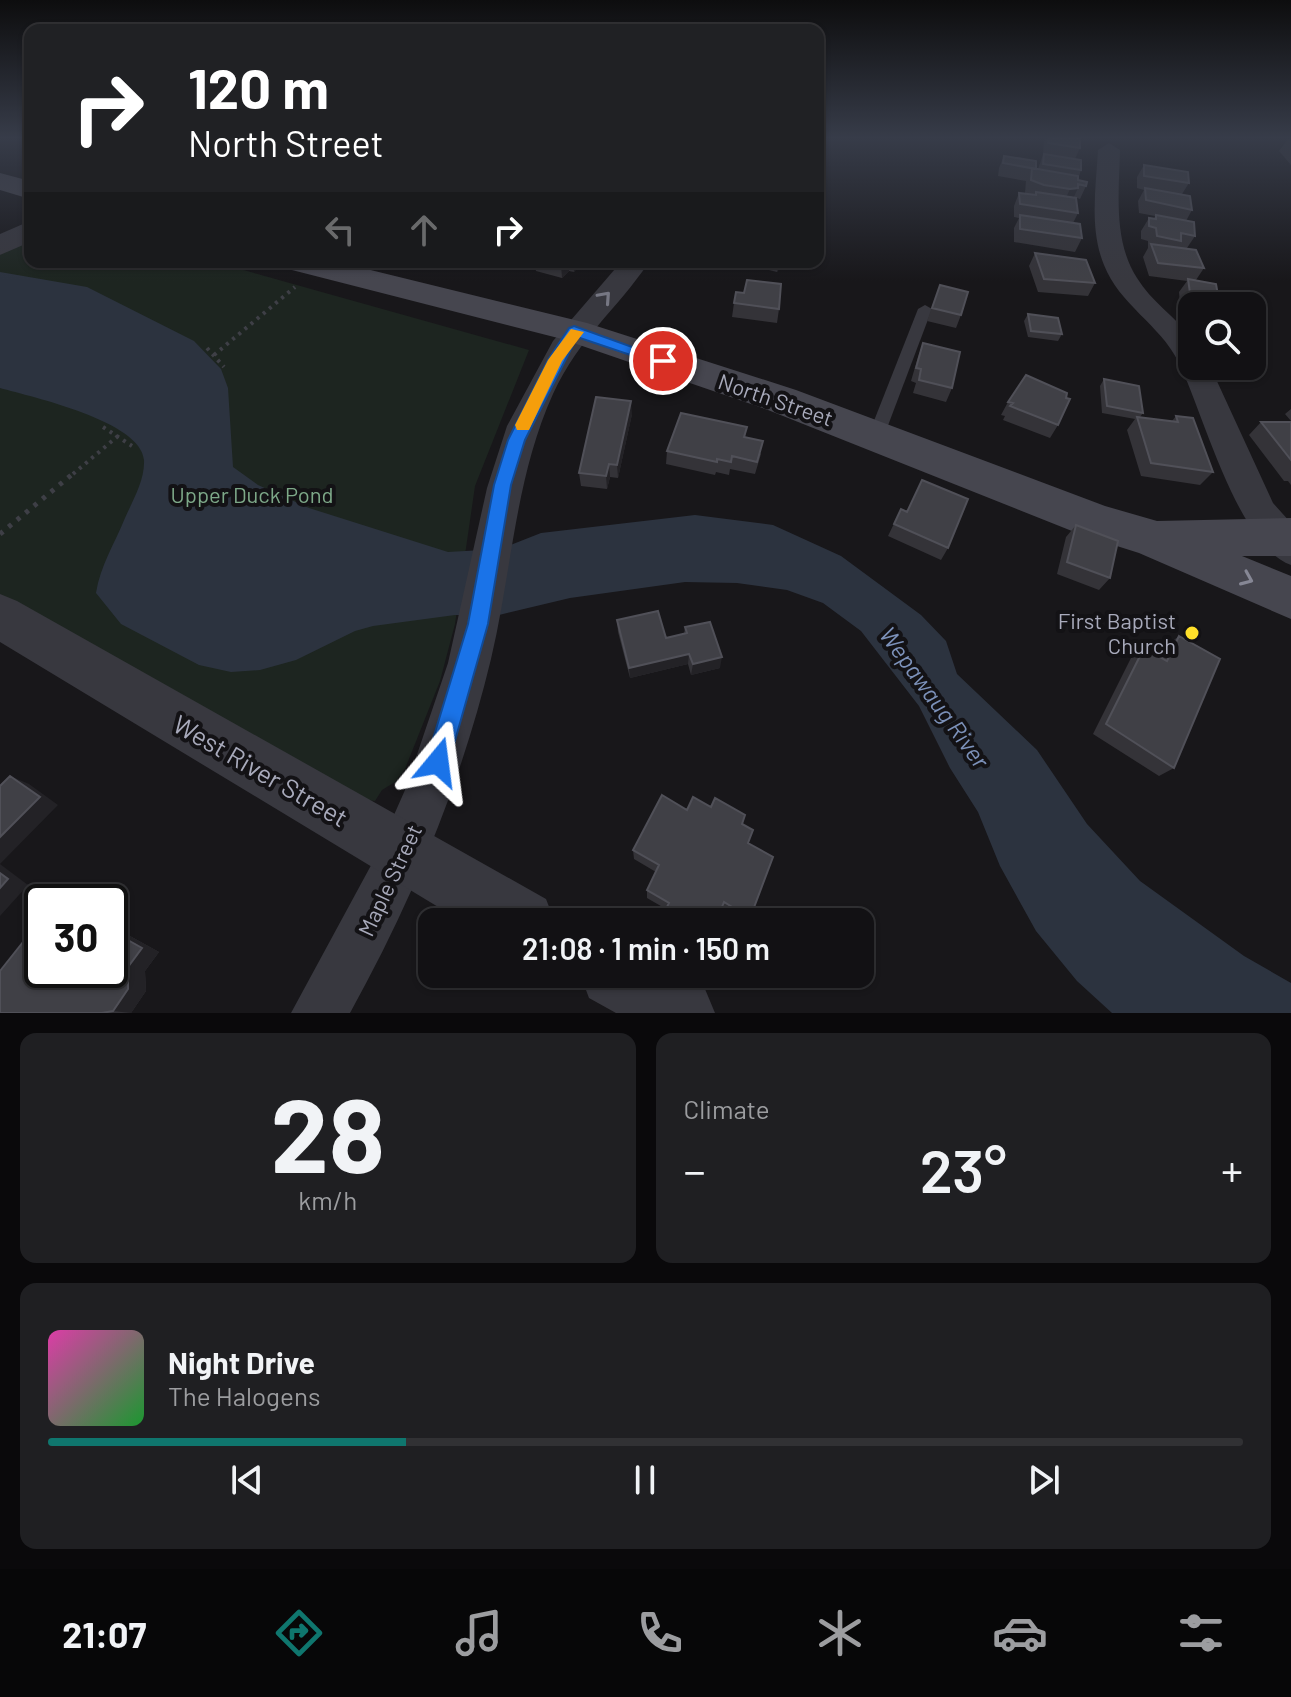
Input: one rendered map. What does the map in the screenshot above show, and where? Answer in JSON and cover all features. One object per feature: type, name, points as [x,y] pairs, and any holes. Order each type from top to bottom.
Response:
[{"type":"main road","name":"North Street","points":[[316,269],[574,331],[782,400],[1098,522],[1152,538],[1291,598]]},
{"type":"main road","name":"North Street","points":[[1152,538],[1288,541]]},
{"type":"street","points":[[1109,186],[1110,253],[1119,274],[1178,339]]},
{"type":"street","points":[[0,246],[24,233]]},
{"type":"street","name":"Maple Street","points":[[319,1013],[377,912],[429,790],[478,624],[494,530],[517,440],[534,401],[574,331],[631,268]]},
{"type":"street","points":[[1201,380],[1259,512],[1288,541]]},
{"type":"street","name":"West River Street","points":[[0,616],[498,908]]},
{"type":"street","points":[[637,988],[681,1013]]},
{"type":"lane","points":[[876,436],[925,309]]},
{"type":"path","points":[[214,355],[316,269]]},
{"type":"path","points":[[207,348],[224,367]]},
{"type":"path","points":[[103,427],[132,446]]},
{"type":"path","points":[[0,534],[118,436]]},
{"type":"green space","name":"Upper Duck Pond","points":[[24,242],[24,268],[236,268],[529,350],[475,486],[455,624],[440,681],[405,769],[395,782],[382,790],[375,801],[366,800],[0,600],[0,255]]},
{"type":"water","name":"Wepawaug River","points":[[0,272],[87,287],[194,341],[221,369],[228,388],[233,467],[258,485],[309,508],[448,552],[500,549],[541,533],[695,515],[773,525],[841,556],[921,615],[946,641],[957,674],[1037,750],[1087,824],[1140,881],[1244,956],[1291,983],[1291,1013],[1112,1013],[1077,981],[1036,931],[1000,866],[978,812],[950,768],[919,706],[861,631],[823,603],[787,590],[737,583],[685,582],[570,598],[499,615],[455,615],[373,626],[355,631],[296,660],[260,670],[231,672],[199,665],[121,624],[96,593],[104,564],[141,482],[144,460],[138,446],[106,422],[59,404],[0,388]]},
{"type":"building","points":[[1052,186],[1078,186],[1070,189]]},
{"type":"building","points":[[1145,188],[1190,196],[1192,210],[1146,200]]},
{"type":"building","points":[[1036,192],[1076,198],[1078,213],[1020,204],[1019,193],[1036,195]]},
{"type":"building","points":[[1020,215],[1080,224],[1082,238],[1020,229]]},
{"type":"building","points":[[1156,215],[1194,222],[1195,236],[1181,233],[1181,241],[1157,236],[1156,228],[1149,226],[1149,218],[1156,219]]},
{"type":"building","points":[[1151,244],[1196,250],[1204,268],[1158,263]]},
{"type":"building","points":[[1035,253],[1086,260],[1095,283],[1044,279]]},
{"type":"building","points":[[1188,279],[1216,284],[1217,292],[1190,292]]},
{"type":"building","points":[[747,280],[781,284],[779,309],[734,303],[736,292],[744,293]]},
{"type":"building","points":[[940,285],[968,292],[961,315],[932,308]]},
{"type":"building","points":[[1028,314],[1058,318],[1062,334],[1031,331]]},
{"type":"building","points":[[923,343],[960,352],[952,388],[919,380],[921,369],[916,368]]},
{"type":"building","points":[[1026,375],[1067,393],[1066,398],[1070,399],[1058,425],[1010,406],[1013,403],[1008,402]]},
{"type":"building","points":[[1104,379],[1139,386],[1143,413],[1107,406]]},
{"type":"building","points":[[596,397],[631,401],[617,465],[609,464],[606,476],[579,473]]},
{"type":"building","points":[[681,413],[747,427],[744,437],[763,441],[757,462],[732,456],[731,462],[717,459],[717,462],[667,451]]},
{"type":"building","points":[[1176,416],[1193,418],[1213,472],[1151,463],[1137,417],[1178,422]]},
{"type":"building","points":[[1261,422],[1291,422],[1291,460]]},
{"type":"building","points":[[922,480],[968,499],[948,548],[894,524],[901,509],[907,512]]},
{"type":"building","points":[[1076,525],[1118,541],[1110,578],[1067,562]]},
{"type":"building","points":[[658,611],[666,638],[687,633],[685,627],[710,622],[722,657],[693,664],[689,654],[629,668],[617,620]]},
{"type":"building","points":[[1179,636],[1220,659],[1174,768],[1106,724],[1144,648],[1167,661]]},
{"type":"building","points":[[10,776],[40,797],[0,837],[0,786]]},
{"type":"building","points":[[662,795],[687,810],[693,797],[711,807],[715,798],[745,815],[742,824],[753,830],[748,843],[773,857],[754,908],[734,908],[724,902],[722,908],[666,908],[669,903],[647,890],[659,865],[633,850]]},
{"type":"building","points":[[0,873],[8,879],[0,888]]},
{"type":"building","points":[[128,940],[142,948],[128,967]]},
{"type":"building","points":[[24,941],[24,988],[128,989],[113,1011],[0,1013],[0,971]]},
{"type":"slow traffic","points":[[523,425],[555,360],[576,332]]},
{"type":"place","name":"First Baptist Church","points":[[1192,633]]},
{"type":"route","points":[[438,762],[478,624],[502,485],[517,440],[555,360],[574,331],[663,361]]}]
